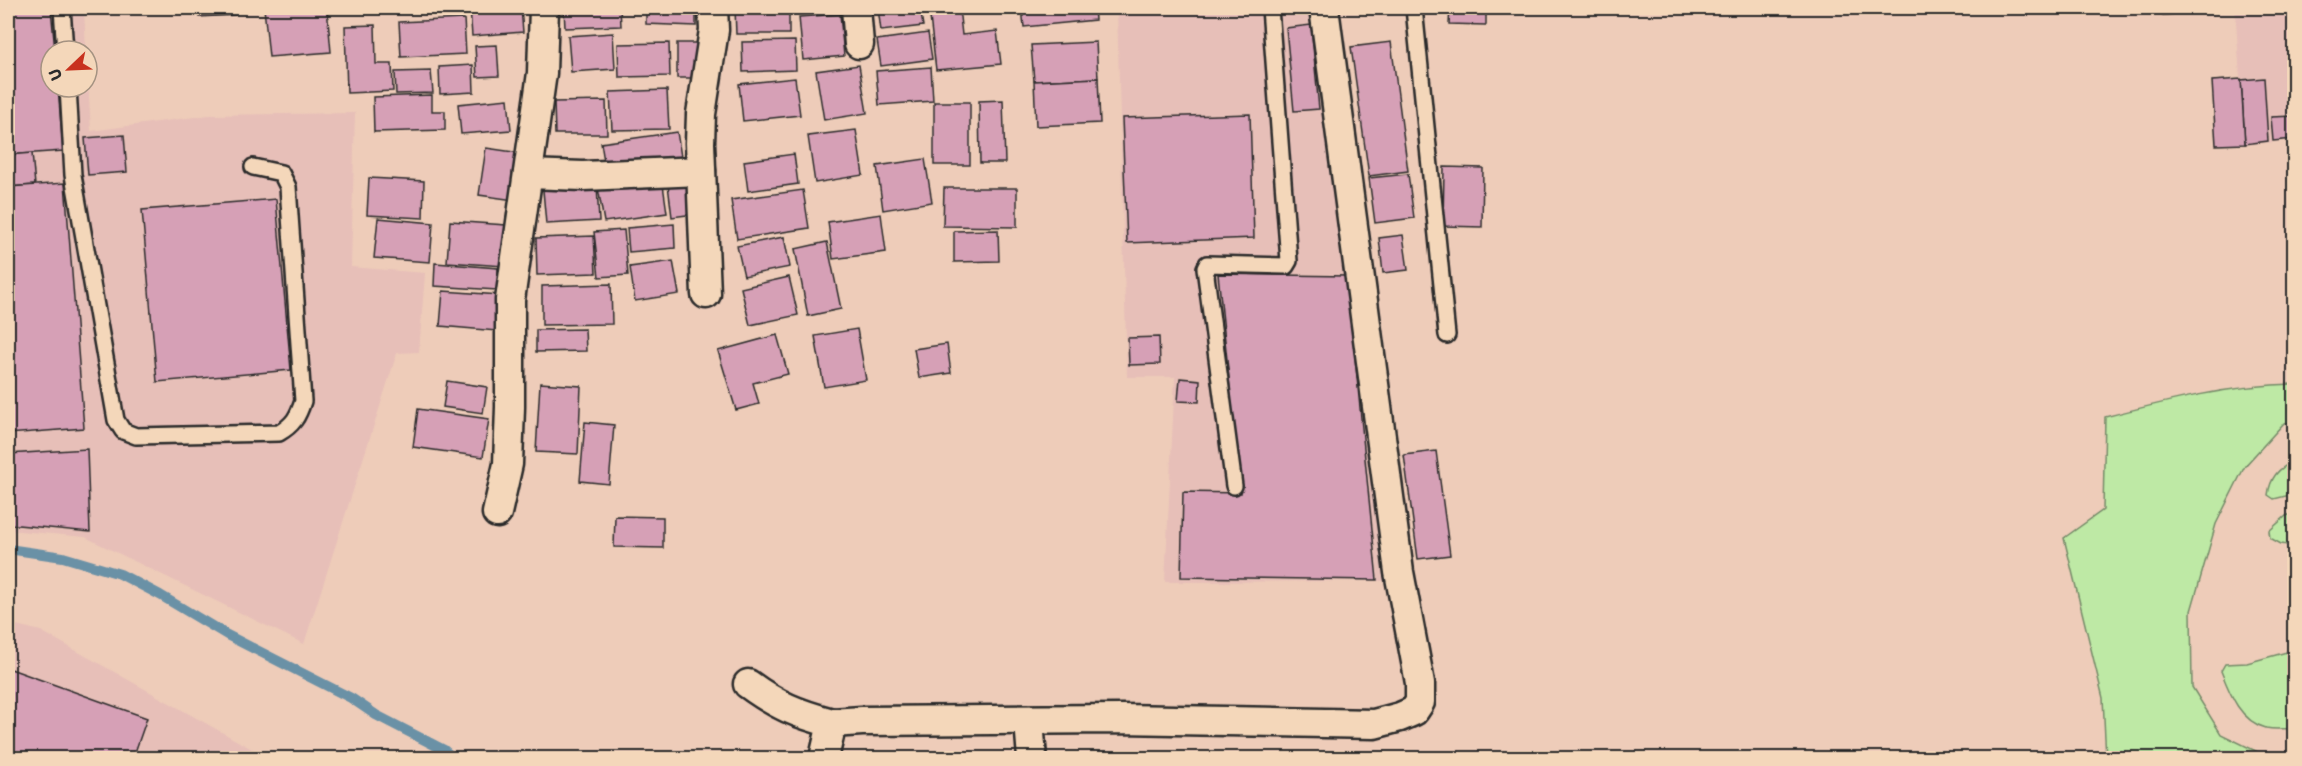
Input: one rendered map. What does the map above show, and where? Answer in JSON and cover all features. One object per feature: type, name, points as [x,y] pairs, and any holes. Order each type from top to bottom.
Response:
[{"type":"street","points":[[497,513],[508,464],[510,300],[542,73],[544,8]]},
{"type":"street","points":[[706,294],[701,114],[712,51],[713,8]]},
{"type":"street","points":[[856,8],[859,44]]},
{"type":"street","points":[[748,684],[789,711],[832,723],[1122,719],[1374,724],[1413,711],[1420,702],[1420,683],[1399,572],[1324,8]]},
{"type":"street","points":[[528,174],[583,176],[701,171]]},
{"type":"street","points":[[1029,721],[1032,759]]},
{"type":"street","points":[[824,759],[832,723]]},
{"type":"lane","points":[[62,8],[64,39]]},
{"type":"lane","points":[[1234,486],[1204,268],[1207,264],[1286,266],[1289,261],[1269,8]]},
{"type":"lane","points":[[1414,8],[1447,335]]},
{"type":"lane","points":[[69,99],[73,175],[116,420],[123,431],[136,436],[279,433],[292,426],[299,416],[303,401],[288,187],[281,173],[253,166]]},
{"type":"shaded area","points":[[8,8],[84,8],[85,39],[39,39],[39,99],[89,99],[91,131],[209,115],[355,113],[351,267],[425,273],[419,352],[397,353],[304,644],[85,537],[8,530]]},
{"type":"shaded area","points":[[1117,8],[1310,8],[1393,581],[1165,582],[1175,377],[1127,377]]},
{"type":"shaded area","points":[[2235,8],[2294,8],[2294,140],[2245,145]]},
{"type":"shaded area","points":[[8,623],[41,631],[259,753],[257,758],[8,758]]},
{"type":"green space","points":[[2294,384],[2294,422],[2284,423],[2245,466],[2216,524],[2191,611],[2192,687],[2221,734],[2270,758],[2106,758],[2103,698],[2064,538],[2103,510],[2105,417],[2222,391]]},
{"type":"green space","points":[[2294,462],[2294,494],[2274,499],[2268,495],[2273,479],[2280,470]]},
{"type":"green space","points":[[2294,513],[2294,546],[2281,544],[2270,538],[2269,531],[2286,516]]},
{"type":"green space","points":[[2294,650],[2294,729],[2266,728],[2249,719],[2237,706],[2221,671],[2225,664],[2247,663]]},
{"type":"building","points":[[8,8],[51,8],[54,39],[39,39],[39,99],[59,99],[63,151],[8,155]]},
{"type":"building","points":[[198,8],[235,8],[235,15],[199,17]]},
{"type":"building","points":[[264,8],[327,8],[331,52],[269,57]]},
{"type":"building","points":[[470,8],[521,8],[523,32],[472,36]]},
{"type":"building","points":[[564,8],[620,8],[621,26],[565,28]]},
{"type":"building","points":[[646,8],[696,8],[696,26],[646,24]]},
{"type":"building","points":[[735,8],[789,8],[789,34],[736,34]]},
{"type":"building","points":[[878,8],[920,8],[923,26],[881,31]]},
{"type":"building","points":[[929,8],[959,8],[962,35],[997,31],[1001,64],[936,70]]},
{"type":"building","points":[[1022,8],[1094,8],[1095,20],[1024,27]]},
{"type":"building","points":[[1450,8],[1486,8],[1486,25],[1449,24]]},
{"type":"building","points":[[2163,8],[2233,8],[2234,10],[2163,15]]},
{"type":"building","points":[[840,14],[844,56],[803,60],[799,17]]},
{"type":"building","points":[[464,19],[466,54],[401,57],[399,22]]},
{"type":"building","points":[[375,25],[376,64],[392,64],[393,91],[347,93],[345,26]]},
{"type":"building","points":[[1311,25],[1319,109],[1294,111],[1286,28]]},
{"type":"building","points":[[613,33],[615,69],[571,72],[568,36]]},
{"type":"building","points":[[928,33],[932,59],[881,66],[877,40]]},
{"type":"building","points":[[795,41],[796,70],[743,72],[742,42]]},
{"type":"building","points":[[1096,42],[1098,78],[1034,81],[1031,45]]},
{"type":"building","points":[[1391,42],[1408,171],[1369,176],[1351,47]]},
{"type":"building","points":[[669,43],[670,76],[619,77],[618,44]]},
{"type":"building","points":[[677,43],[699,43],[699,78],[677,78]]},
{"type":"building","points":[[497,45],[499,76],[477,77],[475,46]]},
{"type":"building","points":[[473,65],[474,92],[440,94],[439,67]]},
{"type":"building","points":[[859,65],[867,113],[824,120],[816,71]]},
{"type":"building","points":[[931,67],[933,101],[879,105],[876,71]]},
{"type":"building","points":[[431,71],[433,93],[396,94],[395,72]]},
{"type":"building","points":[[795,78],[800,115],[743,121],[739,84]]},
{"type":"building","points":[[1098,78],[1100,123],[1036,126],[1034,81]]},
{"type":"building","points":[[2264,78],[2268,141],[2245,144],[2241,80]]},
{"type":"building","points":[[2241,79],[2245,144],[2216,145],[2212,81]]},
{"type":"building","points":[[667,90],[669,129],[612,130],[610,92]]},
{"type":"building","points":[[432,95],[432,111],[445,111],[445,130],[374,132],[373,97]]},
{"type":"building","points":[[508,99],[511,130],[461,134],[458,104]]},
{"type":"building","points":[[1003,100],[1005,163],[980,163],[979,101]]},
{"type":"building","points":[[606,101],[607,134],[555,134],[554,102]]},
{"type":"building","points":[[934,102],[970,102],[970,165],[934,165]]},
{"type":"building","points":[[1250,114],[1254,238],[1127,243],[1122,118]]},
{"type":"building","points":[[2294,116],[2294,139],[2273,141],[2271,117]]},
{"type":"building","points":[[856,130],[863,175],[815,183],[808,136]]},
{"type":"building","points":[[677,132],[682,163],[606,173],[601,143]]},
{"type":"building","points":[[124,135],[127,172],[88,175],[85,138]]},
{"type":"building","points":[[486,148],[521,153],[514,200],[479,195]]},
{"type":"building","points":[[32,153],[35,185],[8,187],[8,155]]},
{"type":"building","points":[[794,154],[798,184],[748,191],[744,161]]},
{"type":"building","points":[[925,159],[932,202],[883,210],[877,166]]},
{"type":"building","points":[[1444,167],[1483,168],[1482,227],[1443,226]]},
{"type":"building","points":[[689,174],[694,214],[672,217],[667,177]]},
{"type":"building","points":[[1408,174],[1414,218],[1375,223],[1369,178]]},
{"type":"building","points":[[369,178],[424,181],[423,218],[367,215]]},
{"type":"building","points":[[662,178],[667,213],[604,222],[598,188]]},
{"type":"building","points":[[65,183],[84,428],[8,434],[8,187]]},
{"type":"building","points":[[597,186],[599,221],[546,224],[543,190]]},
{"type":"building","points":[[944,188],[1017,188],[1017,227],[943,226]]},
{"type":"building","points":[[803,190],[809,228],[737,239],[731,200]]},
{"type":"building","points":[[276,199],[291,370],[157,382],[142,210]]},
{"type":"building","points":[[881,214],[886,252],[833,259],[828,222]]},
{"type":"building","points":[[378,218],[433,223],[430,262],[374,258]]},
{"type":"building","points":[[450,221],[506,225],[504,266],[447,262]]},
{"type":"building","points":[[674,224],[675,248],[629,252],[627,228]]},
{"type":"building","points":[[624,230],[628,275],[599,277],[594,232]]},
{"type":"building","points":[[998,230],[999,261],[954,262],[954,231]]},
{"type":"building","points":[[1403,235],[1408,270],[1383,273],[1379,238]]},
{"type":"building","points":[[594,236],[596,273],[537,275],[536,238]]},
{"type":"building","points":[[784,237],[790,267],[744,276],[737,246]]},
{"type":"building","points":[[827,242],[841,309],[808,316],[795,249]]},
{"type":"building","points":[[673,261],[679,294],[635,301],[630,267]]},
{"type":"building","points":[[435,263],[498,268],[497,290],[434,286]]},
{"type":"building","points":[[1218,274],[1347,276],[1377,580],[1181,577],[1183,492],[1241,493]]},
{"type":"building","points":[[789,277],[798,315],[750,325],[741,288]]},
{"type":"building","points":[[611,284],[612,324],[542,325],[542,286]]},
{"type":"building","points":[[443,291],[500,295],[497,331],[440,326]]},
{"type":"building","points":[[585,329],[586,351],[536,352],[536,330]]},
{"type":"building","points":[[857,329],[866,380],[824,387],[815,336]]},
{"type":"building","points":[[777,335],[788,374],[753,383],[759,404],[736,410],[718,351]]},
{"type":"building","points":[[1159,337],[1160,364],[1129,365],[1128,338]]},
{"type":"building","points":[[947,344],[951,373],[919,378],[914,349]]},
{"type":"building","points":[[1180,378],[1200,380],[1199,402],[1178,401]]},
{"type":"building","points":[[447,381],[487,387],[483,413],[443,407]]},
{"type":"building","points":[[540,383],[581,386],[578,454],[536,452]]},
{"type":"building","points":[[418,409],[489,419],[483,457],[413,447]]},
{"type":"building","points":[[585,422],[614,425],[609,484],[580,481]]},
{"type":"building","points":[[87,449],[90,532],[8,524],[8,454]]},
{"type":"building","points":[[1436,451],[1450,555],[1418,559],[1404,455]]},
{"type":"building","points":[[615,516],[663,517],[663,548],[614,547]]},
{"type":"building","points":[[8,668],[147,718],[133,758],[8,758]]},
{"type":"waterway","points":[[8,549],[63,557],[120,574],[227,635],[351,698],[376,715],[444,750],[453,758]]}]
